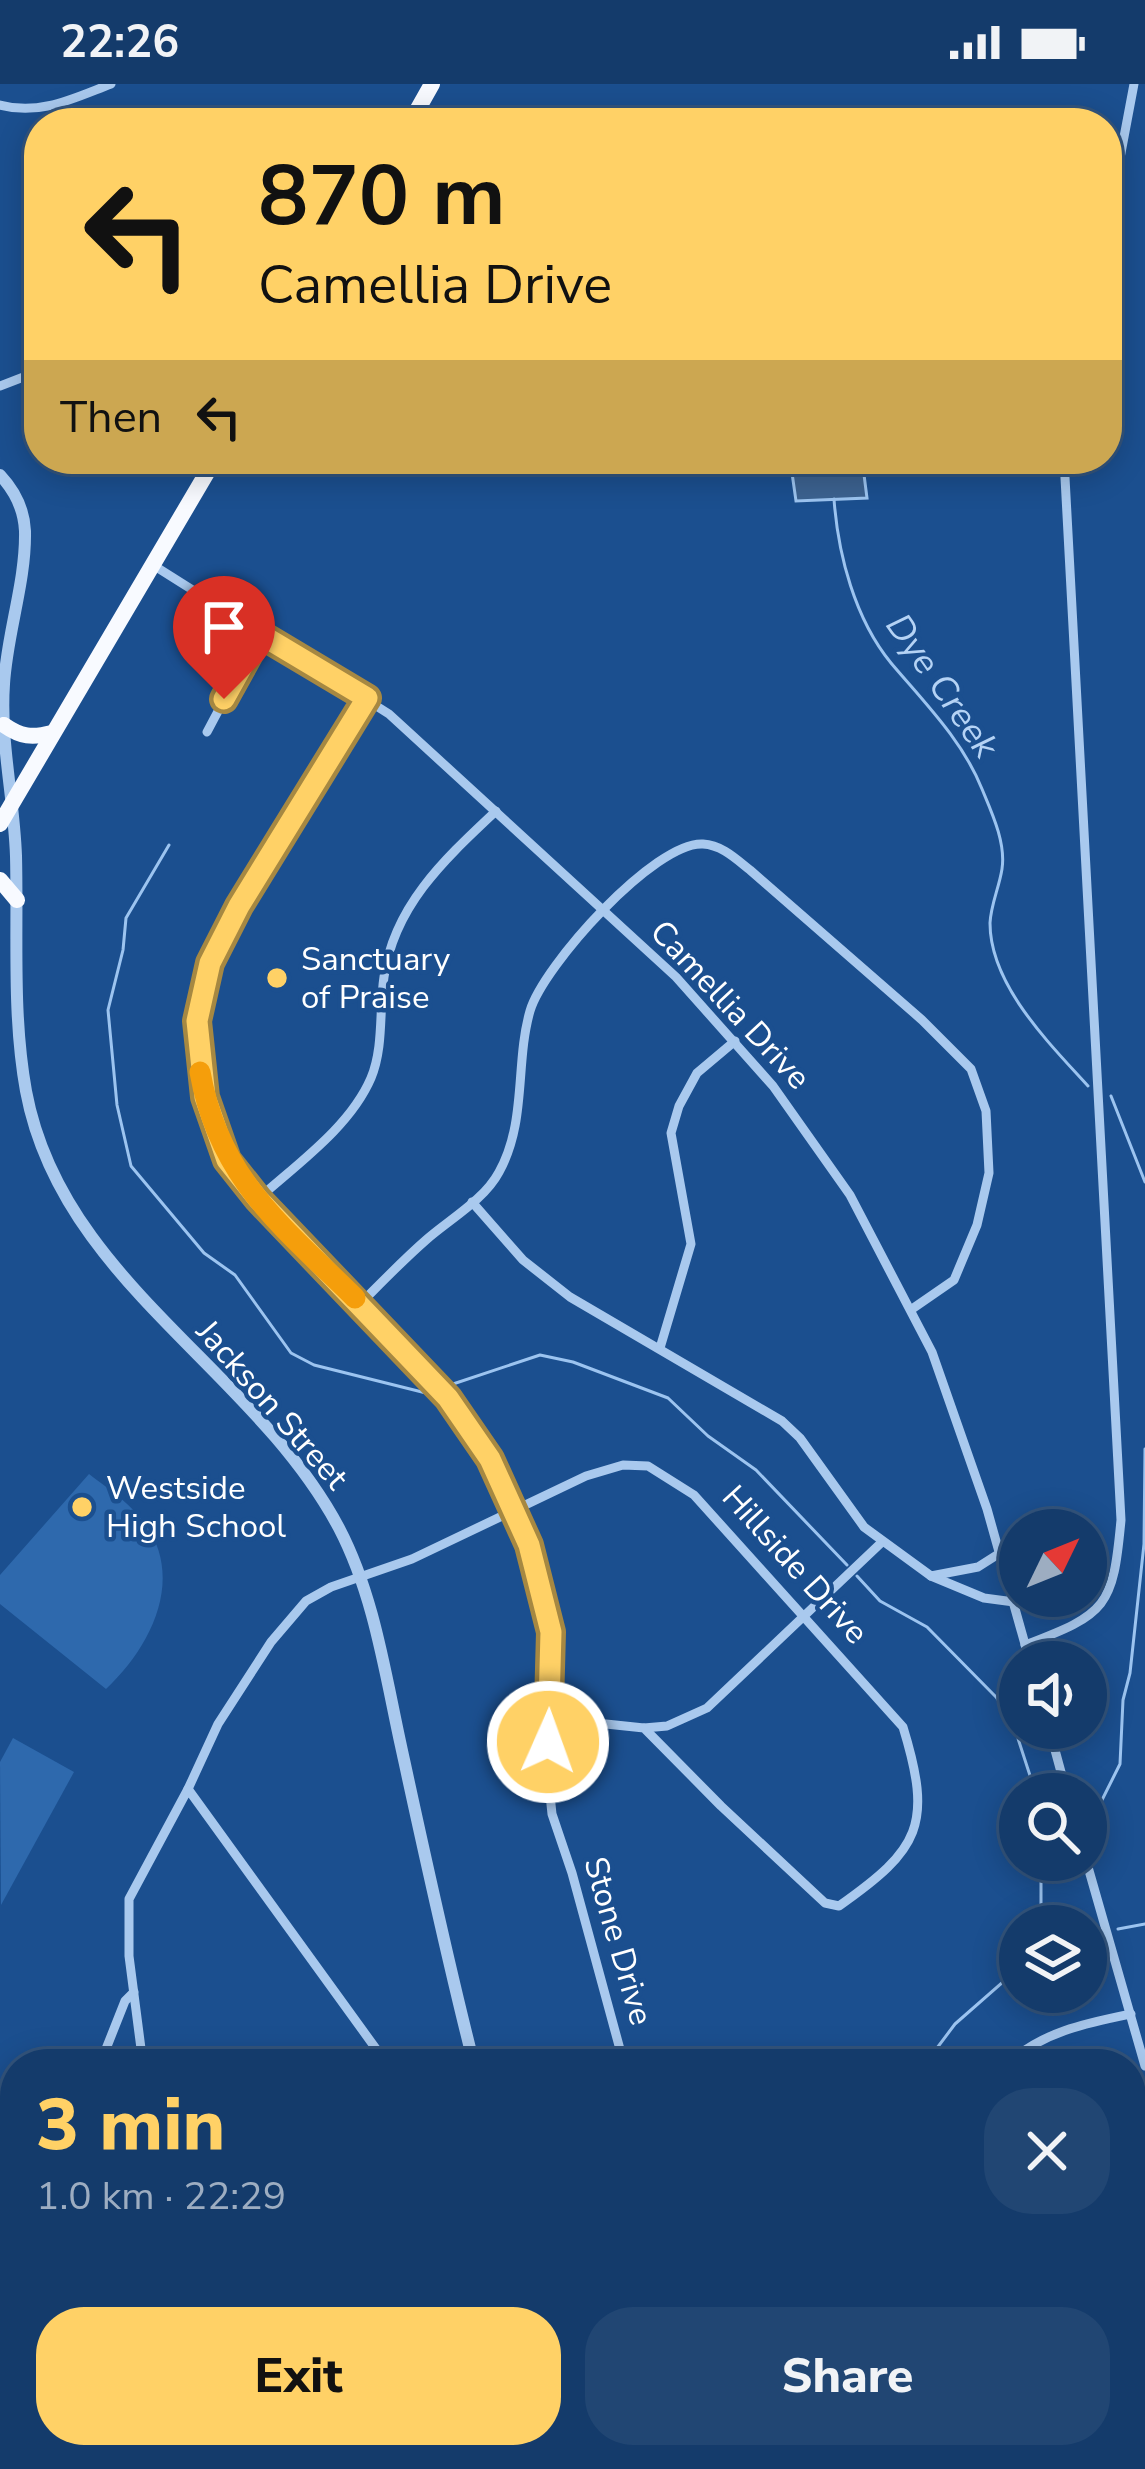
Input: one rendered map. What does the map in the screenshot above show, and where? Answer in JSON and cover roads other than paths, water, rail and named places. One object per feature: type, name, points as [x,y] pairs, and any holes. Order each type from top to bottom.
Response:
[{"type":"highway","points":[[5,816],[205,474]]},
{"type":"highway","points":[[4,725],[32,738],[52,733]]},
{"type":"highway","points":[[0,880],[17,900]]},
{"type":"street","points":[[30,108],[53,106],[111,84]]},
{"type":"street","points":[[1122,148],[1134,84]]},
{"type":"street","points":[[1035,1641],[1087,1620],[1102,1605],[1116,1576],[1121,1520],[1065,474]]},
{"type":"street","name":"Jackson Street","points":[[0,475],[18,500],[25,533],[4,677],[5,816],[17,900],[20,1059],[38,1135],[89,1235],[301,1472],[338,1526],[361,1577],[381,1652],[470,2049]]},
{"type":"street","name":"Camellia Drive","points":[[153,565],[389,714],[676,977],[735,1041],[799,1120],[850,1195],[912,1309],[960,1426],[999,1550]]},
{"type":"street","points":[[206,732],[260,634]]},
{"type":"street","name":"Stone Drive","points":[[367,698],[239,906],[203,983],[197,1040],[205,1097],[227,1160],[258,1199],[470,1427],[529,1545],[551,1632],[547,1766],[552,1814],[620,2049]]},
{"type":"street","points":[[258,1199],[339,1124],[360,1098],[372,1075],[384,973],[404,916],[424,883],[496,811]]},
{"type":"street","points":[[360,1304],[499,1173],[519,1110],[528,1022],[538,990],[555,964],[644,874],[677,850],[702,843],[724,849],[922,1020],[971,1069],[986,1111],[987,1132],[988,1173],[977,1225],[954,1280],[912,1309]]},
{"type":"street","points":[[660,1348],[691,1244],[671,1133],[697,1072],[735,1041]]},
{"type":"street","points":[[472,1202],[523,1260],[570,1297],[782,1421],[882,1542],[931,1576],[999,1600]]},
{"type":"street","name":"Hillside Drive","points":[[141,2049],[126,1921],[129,1899],[218,1724],[291,1617],[331,1587],[412,1559],[586,1476],[623,1465],[648,1466],[694,1495],[902,1727],[918,1819],[908,1847],[890,1870],[839,1906],[825,1903],[644,1728]]},
{"type":"street","points":[[549,1718],[644,1728],[667,1726],[707,1708],[882,1542]]},
{"type":"street","points":[[931,1576],[977,1567],[999,1554]]},
{"type":"street","points":[[188,1789],[376,2049]]},
{"type":"street","points":[[1092,1881],[1140,2049]]},
{"type":"street","points":[[106,2049],[124,2001],[134,1992]]},
{"type":"street","points":[[1024,2049],[1057,2033],[1131,2014]]},
{"type":"waterway","name":"Dye Creek","points":[[834,499],[844,564],[867,627],[964,755],[994,818],[1003,859],[990,923],[1000,969],[1024,1012],[1088,1086]]},
{"type":"waterway","points":[[169,845],[126,918],[108,1010],[117,1105],[131,1166],[204,1253],[235,1275],[291,1353],[314,1365],[430,1394]]},
{"type":"waterway","name":"Dye Creek","points":[[1111,1096],[1145,1182]]},
{"type":"waterway","points":[[453,1384],[540,1355],[573,1362],[668,1398],[708,1436],[756,1470],[847,1565]]},
{"type":"waterway","name":"Dye Creek","points":[[1107,1790],[1120,1764],[1123,1700],[1144,1544],[1145,1449]]},
{"type":"waterway","points":[[857,1576],[880,1601],[927,1627],[996,1697],[1012,1720],[1029,1773]]},
{"type":"waterway","name":"Dye Creek","points":[[1041,1881],[1041,1905]]},
{"type":"waterway","points":[[1118,1929],[1145,1924]]},
{"type":"waterway","name":"Dye Creek","points":[[936,2049],[955,2024],[999,1985]]},
{"type":"place","name":"Sanctuary of Praise","points":[[277,978]]},
{"type":"place","name":"Westside High School","points":[[82,1507]]}]
